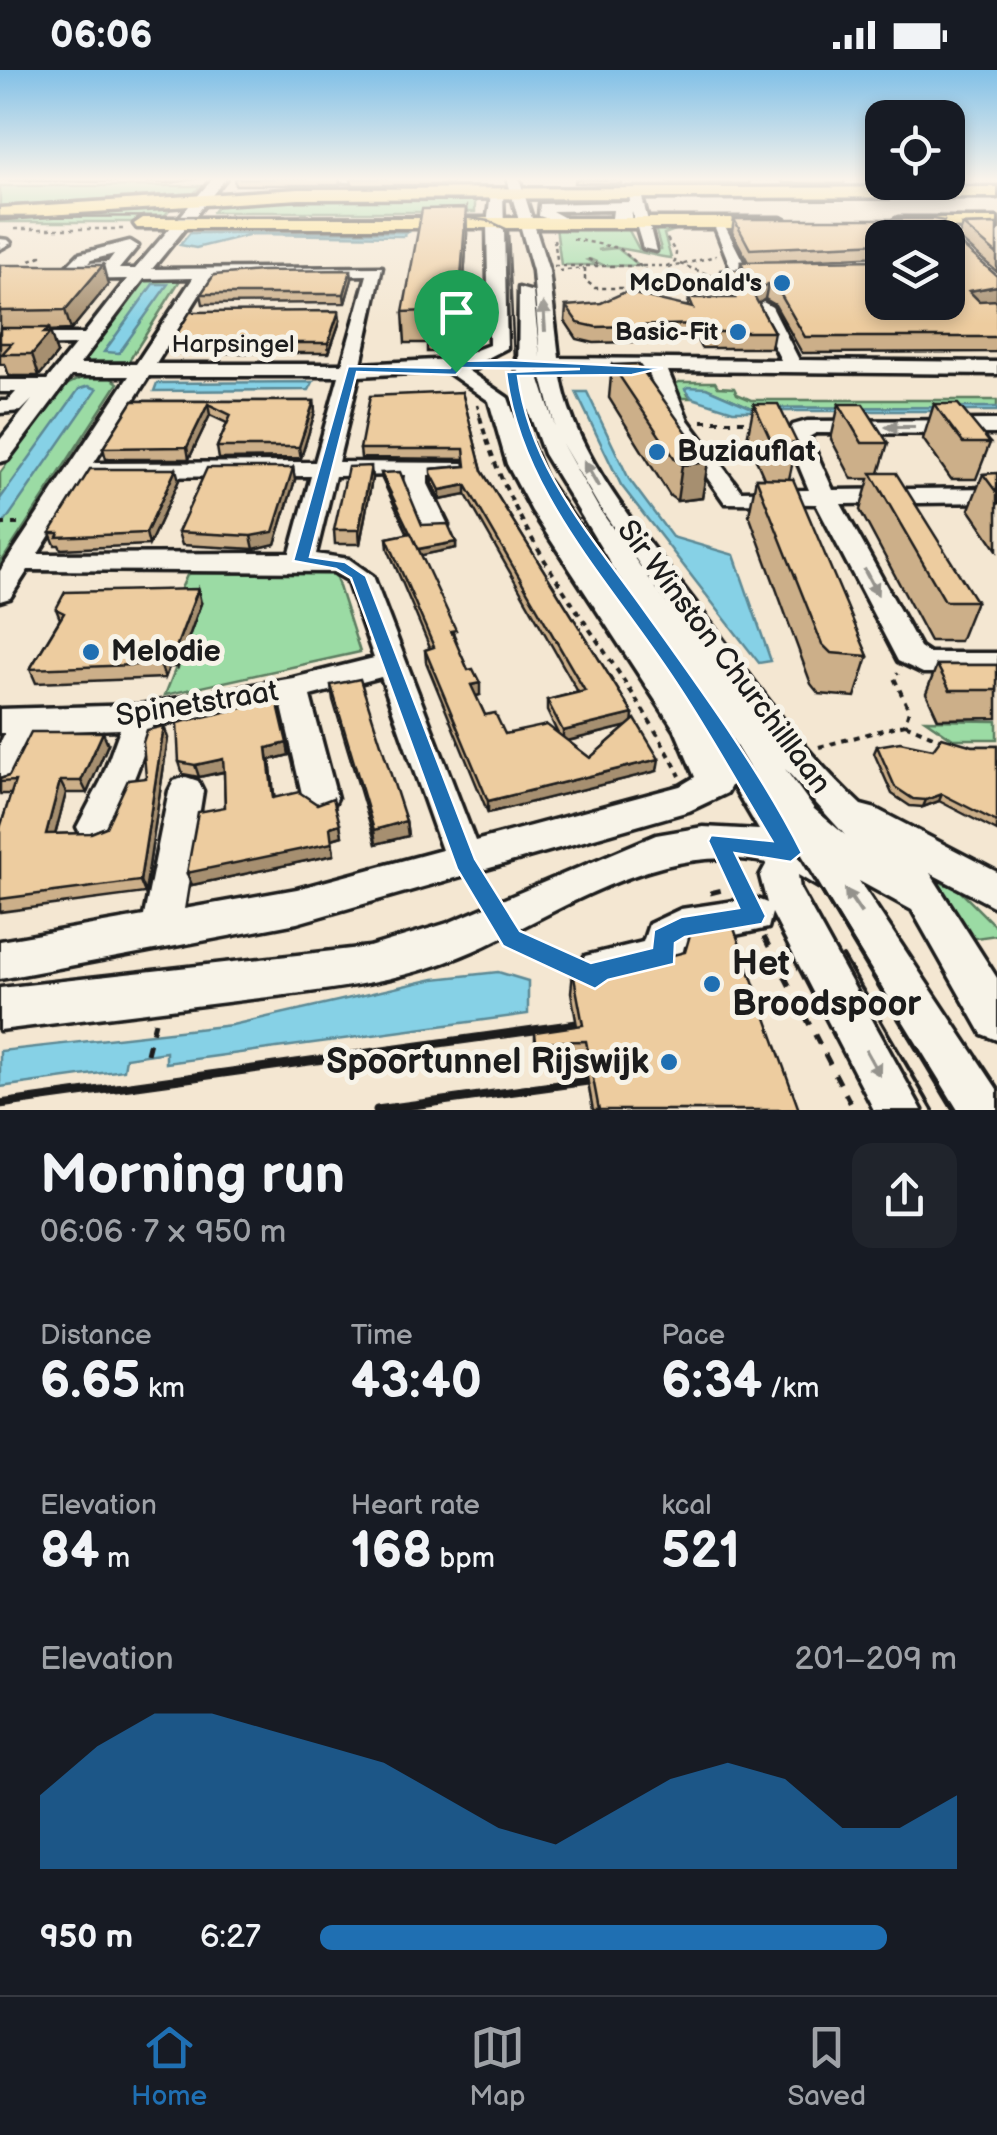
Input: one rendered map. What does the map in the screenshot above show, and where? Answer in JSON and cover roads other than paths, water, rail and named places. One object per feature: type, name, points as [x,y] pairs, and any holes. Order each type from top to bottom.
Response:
[{"type":"main road","points":[[1,237],[144,227]]},
{"type":"street","points":[[0,408],[14,408],[50,381],[92,340],[176,227]]},
{"type":"street","name":"Sir Winston Churchilllaan","points":[[513,227],[506,371],[571,439],[610,505],[782,743],[838,806],[908,873],[930,904]]},
{"type":"street","name":"Sir Winston Churchilllaan","points":[[513,227],[498,348],[517,414],[542,477],[796,836],[825,842],[930,904]]},
{"type":"street","name":"Sir Winston Churchilllaan","points":[[465,862],[702,790],[690,726],[544,511],[519,464],[498,398],[541,271],[515,227]]},
{"type":"street","points":[[720,228],[736,264]]},
{"type":"street","points":[[0,276],[69,271],[142,276],[376,270],[356,312],[352,369],[334,402],[326,469],[301,561]]},
{"type":"street","points":[[0,592],[78,470],[130,402],[142,370],[186,313],[204,274]]},
{"type":"street","points":[[763,307],[790,360]]},
{"type":"street","points":[[0,340],[92,340]]},
{"type":"street","points":[[657,368],[660,388],[734,498],[997,495]]},
{"type":"street","name":"Harpsingel","points":[[0,386],[142,370],[997,368]]},
{"type":"street","points":[[0,454],[50,381]]},
{"type":"street","points":[[997,427],[815,426],[801,430],[798,436],[824,496],[916,662],[997,663]]},
{"type":"street","points":[[78,470],[417,472],[456,468]]},
{"type":"street","points":[[417,472],[416,484],[435,525]]},
{"type":"street","points":[[0,960],[297,906],[465,862],[358,576],[340,565],[301,561],[18,562]]},
{"type":"street","name":"Spinetstraat","points":[[14,721],[140,717],[293,689],[391,664]]},
{"type":"street","points":[[293,689],[320,798]]},
{"type":"street","points":[[95,827],[118,781],[140,717]]},
{"type":"street","points":[[0,777],[14,721]]},
{"type":"street","points":[[161,931],[186,792]]},
{"type":"street","points":[[898,1110],[781,892],[781,867],[796,836],[838,806],[997,891]]},
{"type":"street","points":[[0,1009],[368,966],[502,921],[656,850],[796,836]]},
{"type":"street","points":[[796,836],[851,897],[984,1110]]},
{"type":"street","points":[[595,977],[600,970],[665,956],[662,937],[747,901]]},
{"type":"street","points":[[930,904],[997,1019]]},
{"type":"water","points":[[408,232],[403,236],[252,234],[196,248],[180,245],[190,233]]},
{"type":"water","points":[[153,284],[168,284],[119,353],[104,352]]},
{"type":"water","points":[[313,382],[309,390],[154,391],[157,383]]},
{"type":"water","points":[[706,388],[752,408],[997,407],[997,411],[733,411],[692,398],[685,389]]},
{"type":"water","points":[[79,389],[97,389],[0,529],[0,499]]},
{"type":"water","points":[[576,392],[587,392],[629,479],[672,537],[734,555],[771,661],[759,663],[621,485]]},
{"type":"water","points":[[498,972],[528,981],[528,1014],[166,1063],[166,1052],[126,1058],[124,1070],[0,1087],[0,1051],[232,1025],[434,979]]},
{"type":"tram line","points":[[501,227],[508,230],[515,382],[521,414],[547,477],[725,730],[779,820]]},
{"type":"tram line","points":[[777,817],[953,1110]]},
{"type":"tram line","points":[[843,956],[933,1110]]},
{"type":"railway","points":[[0,1104],[577,1024]]},
{"type":"railway","points":[[377,1110],[588,1081]]},
{"type":"place","name":"McDonald's","points":[[782,283]]},
{"type":"place","name":"Basic-Fit","points":[[738,332]]},
{"type":"place","name":"Buziauflat","points":[[657,452]]},
{"type":"place","name":"Melodie","points":[[91,652]]},
{"type":"place","name":"Het Broodspoor","points":[[712,984]]},
{"type":"place","name":"Spoortunnel Rijswijk","points":[[669,1062]]}]
